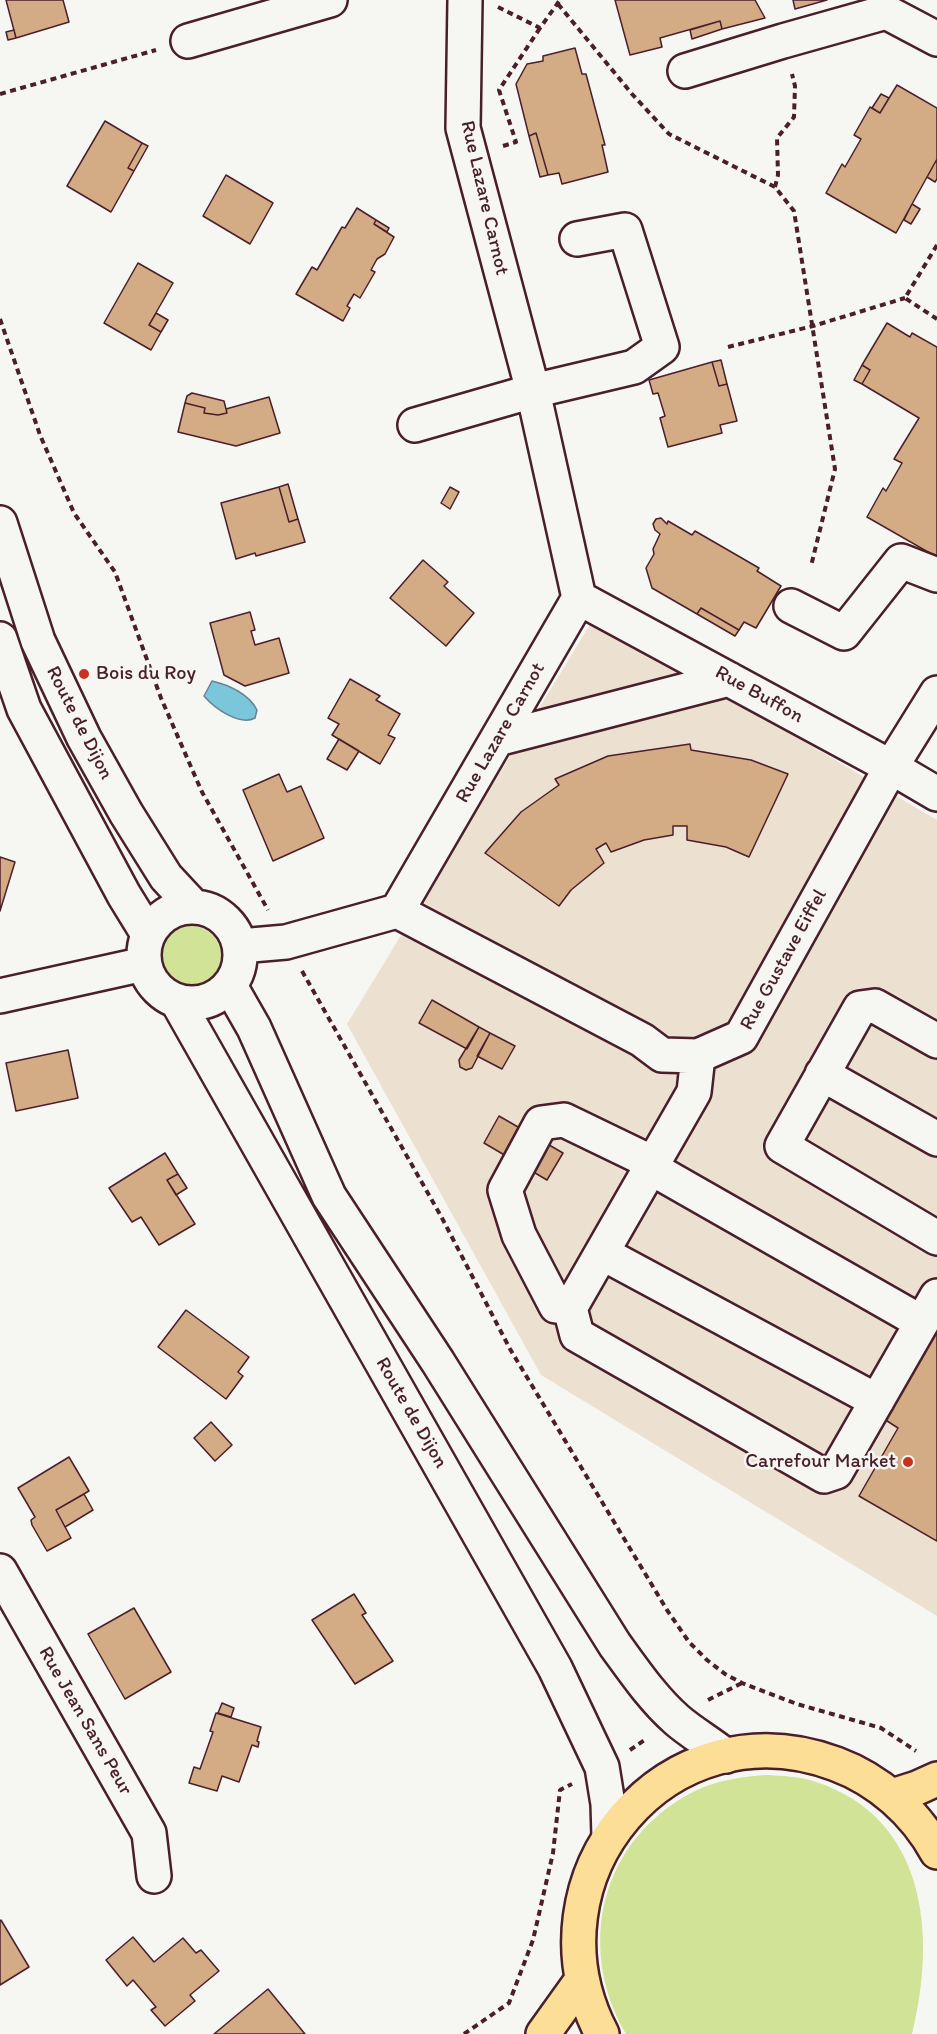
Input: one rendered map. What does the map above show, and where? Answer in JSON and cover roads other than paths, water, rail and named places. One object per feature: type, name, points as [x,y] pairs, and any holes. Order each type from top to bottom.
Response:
[{"type":"main road","points":[[602,2034],[591,2014],[581,1981],[578,1951],[579,1921],[584,1891],[594,1863],[609,1837],[627,1813],[648,1793],[681,1773],[726,1756],[751,1752],[801,1754],[850,1769],[872,1781],[892,1796],[917,1821],[937,1852]]},
{"type":"main road","points":[[892,1796],[917,1788],[930,1767]]},
{"type":"main road","points":[[543,2034],[581,1981]]},
{"type":"street","points":[[188,41],[330,0]]},
{"type":"street","name":"Rue Lazare Carnot","points":[[397,911],[579,598],[533,391],[463,128],[465,1]]},
{"type":"street","points":[[685,71],[783,40],[886,12],[937,39]]},
{"type":"street","points":[[415,424],[533,391],[634,367],[662,347],[625,230],[577,239]]},
{"type":"street","name":"Route de Dijon","points":[[0,523],[38,641],[84,738],[126,813],[166,877],[193,906],[209,909],[224,918],[234,931],[240,946]]},
{"type":"street","points":[[791,606],[844,633],[901,561],[937,575]]},
{"type":"street","name":"Rue Buffon","points":[[579,598],[891,767],[937,795]]},
{"type":"street","name":"Route de Dijon","points":[[0,639],[24,709],[124,895],[146,949],[148,976],[166,996],[177,1001],[555,1668],[602,1767],[609,1804],[609,1837]]},
{"type":"street","points":[[497,739],[729,679]]},
{"type":"street","name":"Rue Gustave Eiffel","points":[[397,911],[642,1040],[662,1055],[698,1056],[741,1037],[891,767],[937,693]]},
{"type":"street","points":[[0,996],[146,949],[156,922],[166,913],[193,906]]},
{"type":"street","points":[[177,1001],[192,1003],[206,1001],[219,995],[230,986],[241,960],[240,946],[286,942],[397,911]]},
{"type":"street","points":[[230,986],[254,1028],[329,1196],[438,1362],[615,1645],[642,1683],[677,1720],[726,1756]]},
{"type":"street","points":[[937,1041],[874,1006],[860,1008],[782,1146],[937,1238]]},
{"type":"street","points":[[570,1308],[556,1306],[519,1235],[505,1190],[541,1123],[564,1120],[652,1165],[929,1309],[836,1472],[824,1476],[577,1335],[570,1308],[602,1253],[652,1165],[694,1092],[698,1056]]},
{"type":"street","points":[[822,1074],[937,1139]]},
{"type":"street","points":[[602,1253],[878,1401]]},
{"type":"street","name":"Rue Jean Sans Peur","points":[[0,1571],[149,1833],[154,1876]]},
{"type":"water","points":[[212,681],[232,688],[249,699],[257,710],[255,718],[242,720],[235,718],[214,706],[204,696]]},
{"type":"place","name":"Bois du Roy","points":[[84,674]]},
{"type":"place","name":"Carrefour Market","points":[[908,1462]]}]
